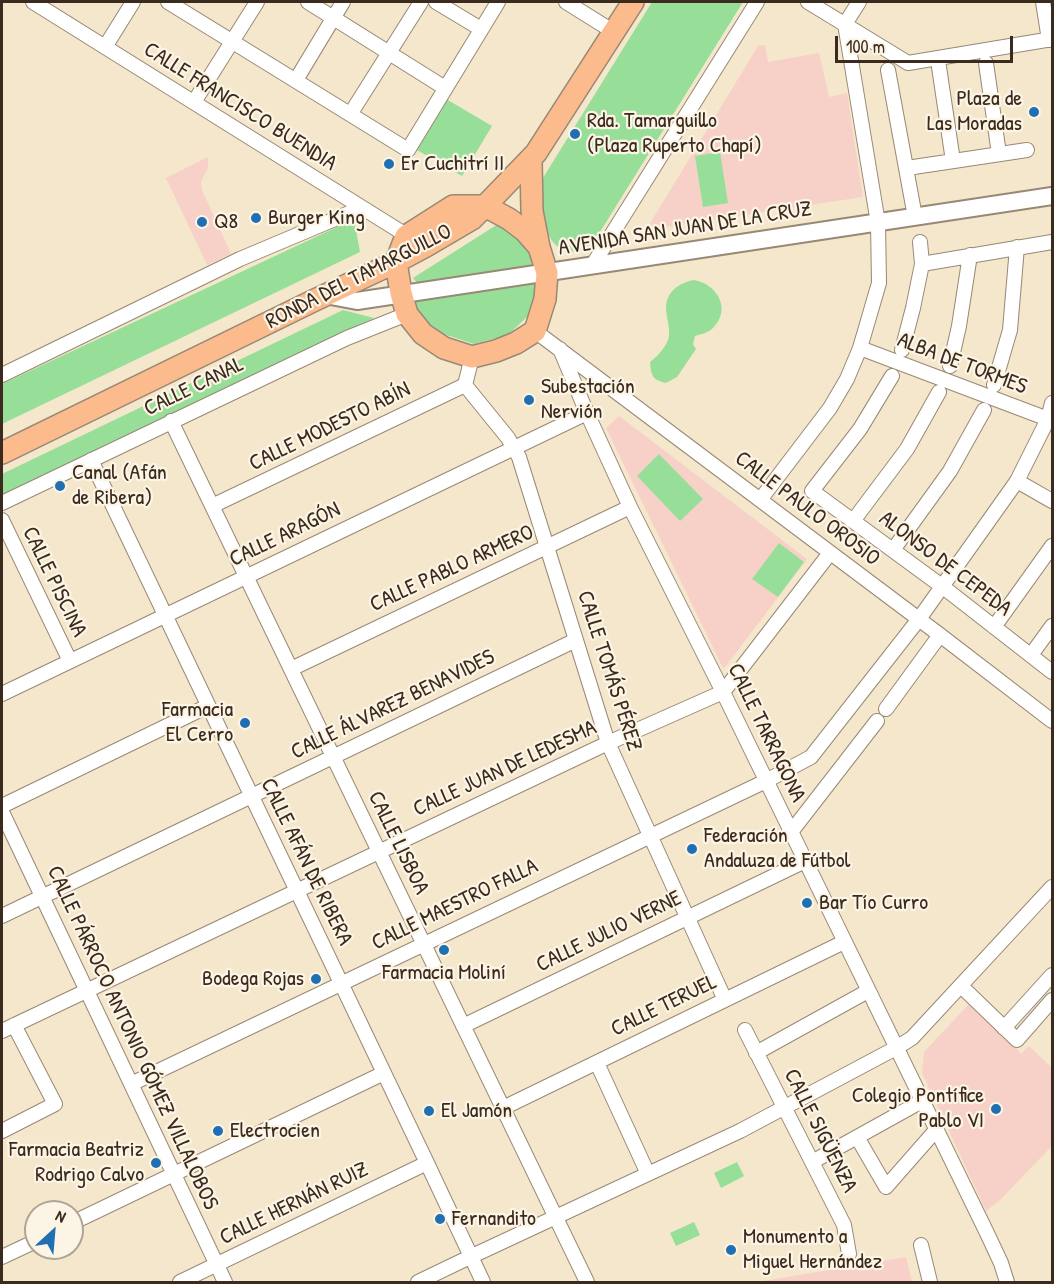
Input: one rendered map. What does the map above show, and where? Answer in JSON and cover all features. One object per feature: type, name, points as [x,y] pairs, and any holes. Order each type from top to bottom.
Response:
[{"type":"main road","name":"RONDA DEL TAMARGUILLO","points":[[2,453],[396,262],[472,219],[531,160],[633,2]]},
{"type":"main road","points":[[531,160],[532,212],[547,273],[545,299],[535,331],[516,343],[472,357],[444,348],[423,334],[407,314],[396,262],[406,236],[453,206],[485,206],[525,231],[539,247]]},
{"type":"street","name":"CALLE FRANCISCO BUENDIA","points":[[33,2],[51,6],[105,47],[406,236],[426,246]]},
{"type":"street","points":[[105,47],[134,2]]},
{"type":"street","points":[[168,2],[408,150],[498,2]]},
{"type":"street","points":[[194,102],[257,2]]},
{"type":"street","points":[[308,2],[445,88]]},
{"type":"street","points":[[296,80],[343,2]]},
{"type":"street","points":[[351,114],[421,2]]},
{"type":"street","points":[[436,2],[481,29]]},
{"type":"street","points":[[566,2],[614,32]]},
{"type":"street","points":[[592,266],[757,2]]},
{"type":"street","points":[[808,2],[908,63],[1051,39],[1043,2]]},
{"type":"street","points":[[760,500],[830,408],[847,380],[860,348],[879,283],[878,223],[845,24],[859,2]]},
{"type":"street","points":[[986,63],[999,154]]},
{"type":"street","points":[[939,68],[952,161]]},
{"type":"street","points":[[888,70],[915,217]]},
{"type":"street","points":[[907,168],[1027,150]]},
{"type":"street","name":"AVENIDA SAN JUAN DE LA CRUZ","points":[[325,295],[357,301],[1053,196]]},
{"type":"street","points":[[2,375],[240,259],[361,208]]},
{"type":"street","points":[[902,350],[922,264],[920,242]]},
{"type":"street","points":[[922,264],[1053,242]]},
{"type":"street","points":[[994,386],[1010,330],[1017,247]]},
{"type":"street","points":[[950,366],[970,255]]},
{"type":"street","name":"CALLE CANAL","points":[[2,503],[347,338],[407,314]]},
{"type":"street","name":"CALLE PAULO OROSIO","points":[[535,331],[1053,721]]},
{"type":"street","name":"ALBA DE TORMES","points":[[860,348],[1048,419]]},
{"type":"street","name":"CALLE TARRAGONA","points":[[560,349],[630,507],[723,692],[986,1231],[1007,1282]]},
{"type":"street","points":[[465,385],[472,357]]},
{"type":"street","name":"ALONSO DE CEPEDA","points":[[892,376],[860,429],[812,491],[943,587],[1053,672]]},
{"type":"street","points":[[579,394],[585,384],[598,378]]},
{"type":"street","name":"CALLE TOMÁS PÉREZ","points":[[465,385],[508,438],[519,457],[608,743],[725,1000]]},
{"type":"street","name":"CALLE MODESTO ABÍN","points":[[213,506],[465,385]]},
{"type":"street","points":[[853,520],[907,449],[939,392]]},
{"type":"street","name":"CALLE MAESTRO FALLA","points":[[131,1084],[766,781],[811,757],[920,619],[1017,481],[1048,419],[1053,403]]},
{"type":"street","points":[[893,550],[950,471],[984,410]]},
{"type":"street","name":"CALLE ARAGÓN","points":[[2,694],[587,413]]},
{"type":"street","name":"CALLE LISBOA","points":[[171,421],[587,1282]]},
{"type":"street","name":"CALLE AFÁN DE RIBERA","points":[[91,460],[483,1282]]},
{"type":"street","points":[[1017,481],[1053,501]]},
{"type":"street","name":"CALLE PABLO ARMERO","points":[[291,669],[630,507]]},
{"type":"street","name":"CALLE PISCINA","points":[[2,520],[70,661]]},
{"type":"street","points":[[994,627],[1053,546]]},
{"type":"street","points":[[723,692],[830,553]]},
{"type":"street","points":[[1031,655],[1053,626]]},
{"type":"street","points":[[791,832],[882,715],[940,635]]},
{"type":"street","name":"CALLE ÁLVAREZ BENAVIDES","points":[[2,916],[576,640]]},
{"type":"street","name":"CALLE JUAN DE LEDESMA","points":[[2,1131],[55,1104],[8,1028],[608,743],[723,692]]},
{"type":"street","points":[[2,806],[208,706]]},
{"type":"street","name":"CALLE PÁRROCO ANTONIO GÓMEZ VILLALOBOS","points":[[2,812],[225,1282]]},
{"type":"street","name":"CALLE JULIO VERNE","points":[[463,1026],[805,861]]},
{"type":"street","points":[[418,1282],[740,1131],[896,1048],[912,1038],[1053,887]]},
{"type":"street","name":"CALLE TERUEL","points":[[503,1108],[844,942]]},
{"type":"street","points":[[1004,1028],[1053,975]]},
{"type":"street","points":[[961,986],[1017,1040],[1053,1000]]},
{"type":"street","points":[[756,1053],[868,992]]},
{"type":"street","name":"CALLE SIGÜENZA","points":[[745,1030],[844,1225],[849,1254]]},
{"type":"street","points":[[597,1063],[648,1174]]},
{"type":"street","points":[[84,1217],[384,1073]]},
{"type":"street","points":[[812,1162],[922,1101]]},
{"type":"street","points":[[857,1137],[886,1187],[936,1130]]},
{"type":"street","name":"CALLE HERNÁN RUIZ","points":[[180,1282],[427,1163]]},
{"type":"street","points":[[921,1245],[930,1282]]},
{"type":"street","points":[[2,1257],[24,1247]]},
{"type":"shaded area","points":[[765,45],[768,62],[819,53],[829,97],[847,93],[863,197],[646,230],[758,46]]},
{"type":"shaded area","name":"Q8","points":[[208,157],[208,168],[201,182],[202,190],[231,254],[207,265],[166,178]]},
{"type":"shaded area","points":[[619,416],[807,559],[723,668],[606,428]]},
{"type":"shaded area","name":"Colegio Pontífice Pablo VI","points":[[969,1004],[1021,1054],[1029,1046],[1052,1068],[1052,1146],[1000,1200],[986,1211],[922,1073],[924,1052]]},
{"type":"shaded area","points":[[906,1257],[912,1282],[758,1282]]},
{"type":"green space","points":[[652,2],[743,2],[595,240],[582,250],[565,250],[551,240],[547,231],[541,181]]},
{"type":"green space","points":[[441,96],[492,126],[462,176],[410,146]]},
{"type":"green space","points":[[720,152],[728,203],[703,207],[695,156]]},
{"type":"green space","points":[[354,219],[360,252],[2,424],[2,384]]},
{"type":"green space","points":[[498,224],[522,241],[531,258],[532,267],[417,283],[413,278]]},
{"type":"green space","points":[[694,280],[709,287],[719,298],[721,313],[719,321],[707,332],[695,336],[693,344],[696,349],[677,377],[666,383],[661,382],[653,376],[650,362],[667,343],[669,332],[667,301],[671,292],[683,283]]},
{"type":"green space","points":[[539,281],[529,315],[508,335],[474,344],[437,332],[422,317],[413,299]]},
{"type":"green space","points":[[343,310],[374,318],[2,497],[2,474]]},
{"type":"green space","points":[[659,454],[703,499],[680,521],[637,476]]},
{"type":"green space","points":[[779,543],[804,562],[778,597],[752,579]]},
{"type":"green space","points":[[737,1162],[744,1176],[721,1188],[714,1173]]},
{"type":"green space","points":[[694,1222],[700,1235],[676,1246],[670,1233]]},
{"type":"place","name":"Plaza de Las Moradas","points":[[1034,112]]},
{"type":"place","name":"Rda. Tamarguillo (Plaza Ruperto Chapí)","points":[[575,134]]},
{"type":"place","name":"Er Cuchitrí II","points":[[389,164]]},
{"type":"place","name":"Burger King","points":[[256,218]]},
{"type":"place","name":"Q8","points":[[202,222]]},
{"type":"place","name":"Subestación Nervión","points":[[529,400]]},
{"type":"place","name":"Canal (Afán de Ribera)","points":[[60,486]]},
{"type":"place","name":"Farmacia El Cerro","points":[[245,723]]},
{"type":"place","name":"Federación Andaluza de Fútbol","points":[[692,849]]},
{"type":"place","name":"Bar Tío Curro","points":[[807,903]]},
{"type":"place","name":"Farmacia Moliní","points":[[444,950]]},
{"type":"place","name":"Bodega Rojas","points":[[316,979]]},
{"type":"place","name":"Colegio Pontífice Pablo VI","points":[[996,1109]]},
{"type":"place","name":"El Jamón","points":[[429,1111]]},
{"type":"place","name":"Electrocien","points":[[218,1131]]},
{"type":"place","name":"Farmacia Beatriz Rodrigo Calvo","points":[[156,1163]]},
{"type":"place","name":"Fernandito","points":[[440,1219]]},
{"type":"place","name":"Monumento a Miguel Hernández","points":[[731,1250]]}]
